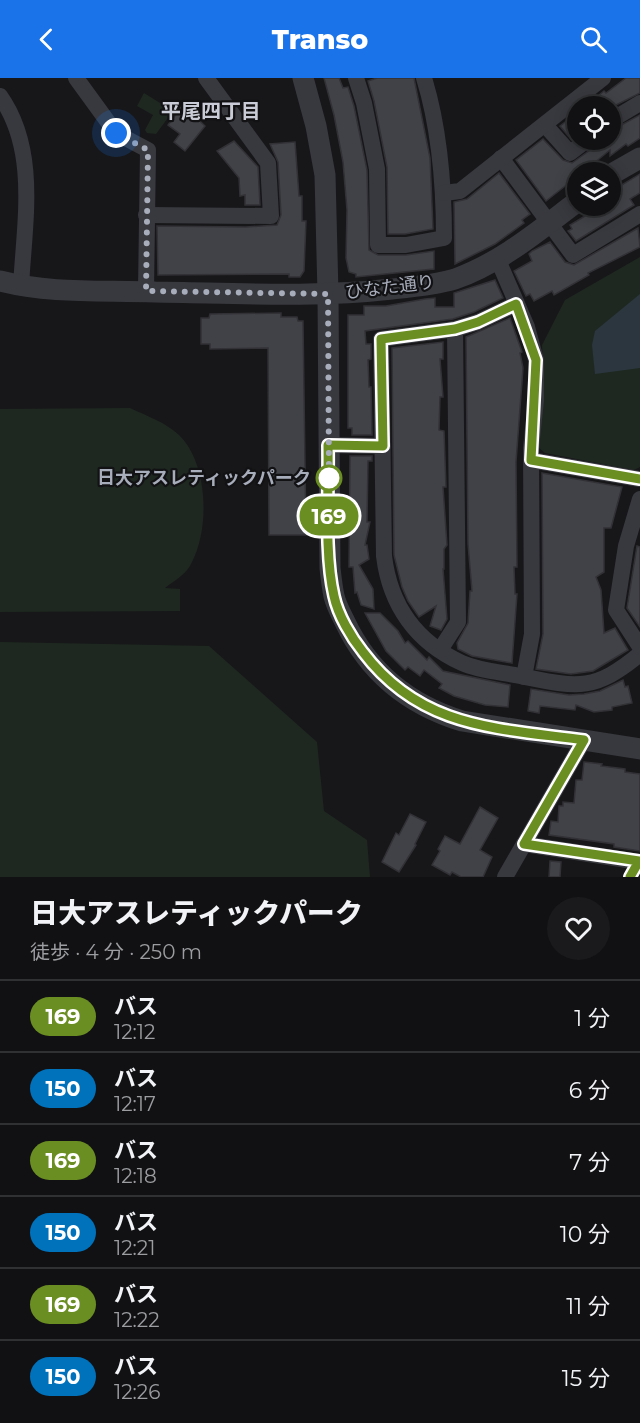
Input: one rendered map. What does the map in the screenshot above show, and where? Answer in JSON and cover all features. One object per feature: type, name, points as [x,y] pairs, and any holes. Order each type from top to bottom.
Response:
[{"type":"street","points":[[76,78],[116,133],[148,150],[146,291]]},
{"type":"street","points":[[146,215],[272,216],[268,163],[206,78]]},
{"type":"street","points":[[303,78],[316,126],[325,175],[330,568],[334,598],[352,638],[389,683],[413,700],[438,713],[462,721],[640,749]]},
{"type":"street","points":[[356,78],[364,103],[376,170],[378,245],[406,245],[444,238],[444,193],[431,99],[424,78]]},
{"type":"street","points":[[444,193],[460,190],[603,78]]},
{"type":"street","points":[[0,96],[12,118],[25,160],[21,286]]},
{"type":"street","points":[[621,114],[640,103]]},
{"type":"street","points":[[545,125],[567,150]]},
{"type":"street","points":[[501,158],[573,255],[640,214]]},
{"type":"street","points":[[621,169],[640,158]]},
{"type":"street","name":"ひなた通り","points":[[0,281],[21,286],[146,291],[328,294],[368,292],[444,281],[498,260],[567,209]]},
{"type":"street","points":[[498,260],[536,360],[531,460],[532,634],[524,677]]},
{"type":"street","points":[[516,304],[478,322],[455,329],[381,339],[384,556],[387,578],[403,615],[417,632],[462,663],[562,685],[583,685],[607,678],[640,654]]},
{"type":"street","points":[[440,650],[458,622],[455,329]]},
{"type":"street","points":[[328,445],[383,446]]},
{"type":"street","points":[[531,460],[640,479]]},
{"type":"street","points":[[640,499],[626,546],[616,610],[640,647]]},
{"type":"street","points":[[505,877],[584,740]]},
{"type":"street","points":[[524,844],[639,862],[630,877]]},
{"type":"shaded area","points":[[144,93],[173,111],[156,134],[147,133],[145,130],[153,115],[137,106]]},
{"type":"shaded area","points":[[640,257],[640,467],[634,470],[545,453],[538,447],[544,388],[542,345],[565,300]]},
{"type":"shaded area","points":[[640,294],[640,368],[595,374],[592,345],[595,331]]},
{"type":"shaded area","points":[[130,408],[174,430],[189,447],[201,478],[203,514],[198,548],[187,570],[165,588],[180,589],[180,611],[0,612],[0,409]]},
{"type":"shaded area","points":[[0,642],[209,646],[317,742],[324,811],[367,840],[370,877],[0,877]]},
{"type":"building","points":[[324,78],[339,78],[343,88],[348,87],[354,106],[367,170],[369,250],[378,255],[406,255],[434,251],[434,269],[356,277],[356,274],[349,272],[346,258],[347,210],[343,162]]},
{"type":"building","points":[[377,78],[414,78],[430,158],[433,229],[405,234],[388,234],[387,167],[368,81]]},
{"type":"building","points":[[626,78],[640,78],[640,93],[621,102],[621,96],[598,96],[604,91],[606,93]]},
{"type":"building","points":[[183,105],[205,126],[185,151],[174,142],[180,134],[168,125]]},
{"type":"building","points":[[640,115],[640,138],[621,148],[621,125]]},
{"type":"building","points":[[567,121],[567,134],[560,126]]},
{"type":"building","points":[[543,139],[563,160],[569,162],[567,162],[567,185],[546,201],[516,160]]},
{"type":"building","points":[[234,141],[258,167],[260,205],[245,205],[245,195],[240,196],[239,178],[217,151]]},
{"type":"building","points":[[295,142],[299,196],[302,196],[302,221],[306,221],[304,271],[300,277],[289,277],[289,274],[158,275],[157,226],[277,225],[281,215],[278,162],[270,144]]},
{"type":"building","points":[[590,150],[610,150],[595,162],[573,162]]},
{"type":"building","points":[[610,150],[618,150],[610,156]]},
{"type":"building","points":[[499,173],[530,214],[522,220],[524,223],[495,244],[455,264],[454,202],[467,199]]},
{"type":"building","points":[[640,174],[640,193],[630,199],[634,205],[621,213],[621,185]]},
{"type":"building","points":[[585,216],[616,216],[576,241],[568,231],[572,229],[570,225]]},
{"type":"building","points":[[638,228],[640,247],[588,273],[589,275],[554,295],[552,291],[534,301],[530,294],[526,296],[514,271],[532,261],[529,254],[532,251],[550,242],[565,262],[574,265]]},
{"type":"building","points":[[495,280],[503,298],[474,312],[453,319],[365,331],[366,344],[371,344],[371,359],[368,360],[372,435],[352,435],[352,428],[348,428],[348,315],[364,315],[364,306],[386,306],[435,298],[435,307],[454,307],[454,293]]},
{"type":"building","points":[[281,313],[281,317],[297,317],[298,321],[303,321],[306,535],[269,535],[268,348],[210,349],[210,344],[201,344],[201,318],[209,318],[210,314]]},
{"type":"building","points":[[510,318],[522,352],[520,353],[523,368],[516,462],[517,567],[514,567],[515,594],[517,594],[512,663],[472,656],[458,649],[457,643],[468,623],[470,591],[472,591],[468,544],[466,337]]},
{"type":"building","points":[[443,342],[443,359],[440,359],[443,397],[440,397],[439,430],[444,431],[446,487],[443,487],[447,545],[444,549],[443,569],[447,619],[441,630],[430,626],[436,606],[419,617],[408,601],[394,555],[392,348]]},
{"type":"building","points":[[350,456],[372,456],[372,461],[368,461],[367,522],[370,522],[365,545],[367,545],[369,559],[359,565],[373,589],[374,609],[361,605],[357,592],[355,593],[353,567],[349,567]]},
{"type":"building","points":[[542,473],[622,487],[611,528],[604,528],[604,572],[596,577],[601,590],[604,633],[615,628],[628,650],[593,671],[571,674],[536,669],[543,634]]},
{"type":"building","points":[[637,546],[640,547],[640,627],[627,608]]},
{"type":"building","points":[[365,613],[380,613],[398,631],[405,643],[408,641],[427,660],[429,657],[443,671],[510,685],[508,707],[485,705],[454,696],[439,688],[442,684],[424,670],[420,676],[408,667],[405,670],[386,651]]},
{"type":"building","points":[[623,680],[625,687],[628,686],[632,703],[612,707],[612,710],[594,712],[576,705],[575,710],[540,706],[539,713],[528,711],[531,689],[569,695],[584,694],[600,691]]},
{"type":"building","points":[[584,762],[602,764],[601,766],[625,769],[625,772],[640,774],[640,851],[614,847],[614,844],[549,835],[551,821],[558,822],[559,806],[563,806],[563,802],[574,803],[576,780],[582,780]]},
{"type":"building","points":[[480,807],[498,818],[480,850],[492,857],[483,877],[461,877],[452,872],[450,875],[432,865],[445,836],[460,844]]},
{"type":"building","points":[[410,814],[426,822],[416,845],[399,872],[382,862],[396,833],[399,835]]},
{"type":"building","points":[[550,861],[561,862],[560,877],[549,877]]},
{"type":"bus line","name":"169","points":[[630,877],[639,861],[524,844],[584,740],[462,721],[438,713],[413,700],[389,683],[352,638],[334,598],[330,568],[328,445],[383,446],[381,339],[455,329],[478,322],[516,304],[527,327],[536,360],[536,400],[531,460],[640,479]]},
{"type":"place","name":"日大アスレティックパーク","points":[[329,478]]},
{"type":"district","name":"平尾四丁目","points":[[211,111]]},
{"type":"route","points":[[116,133],[148,150],[146,291],[328,294],[329,484],[329,478]]}]
